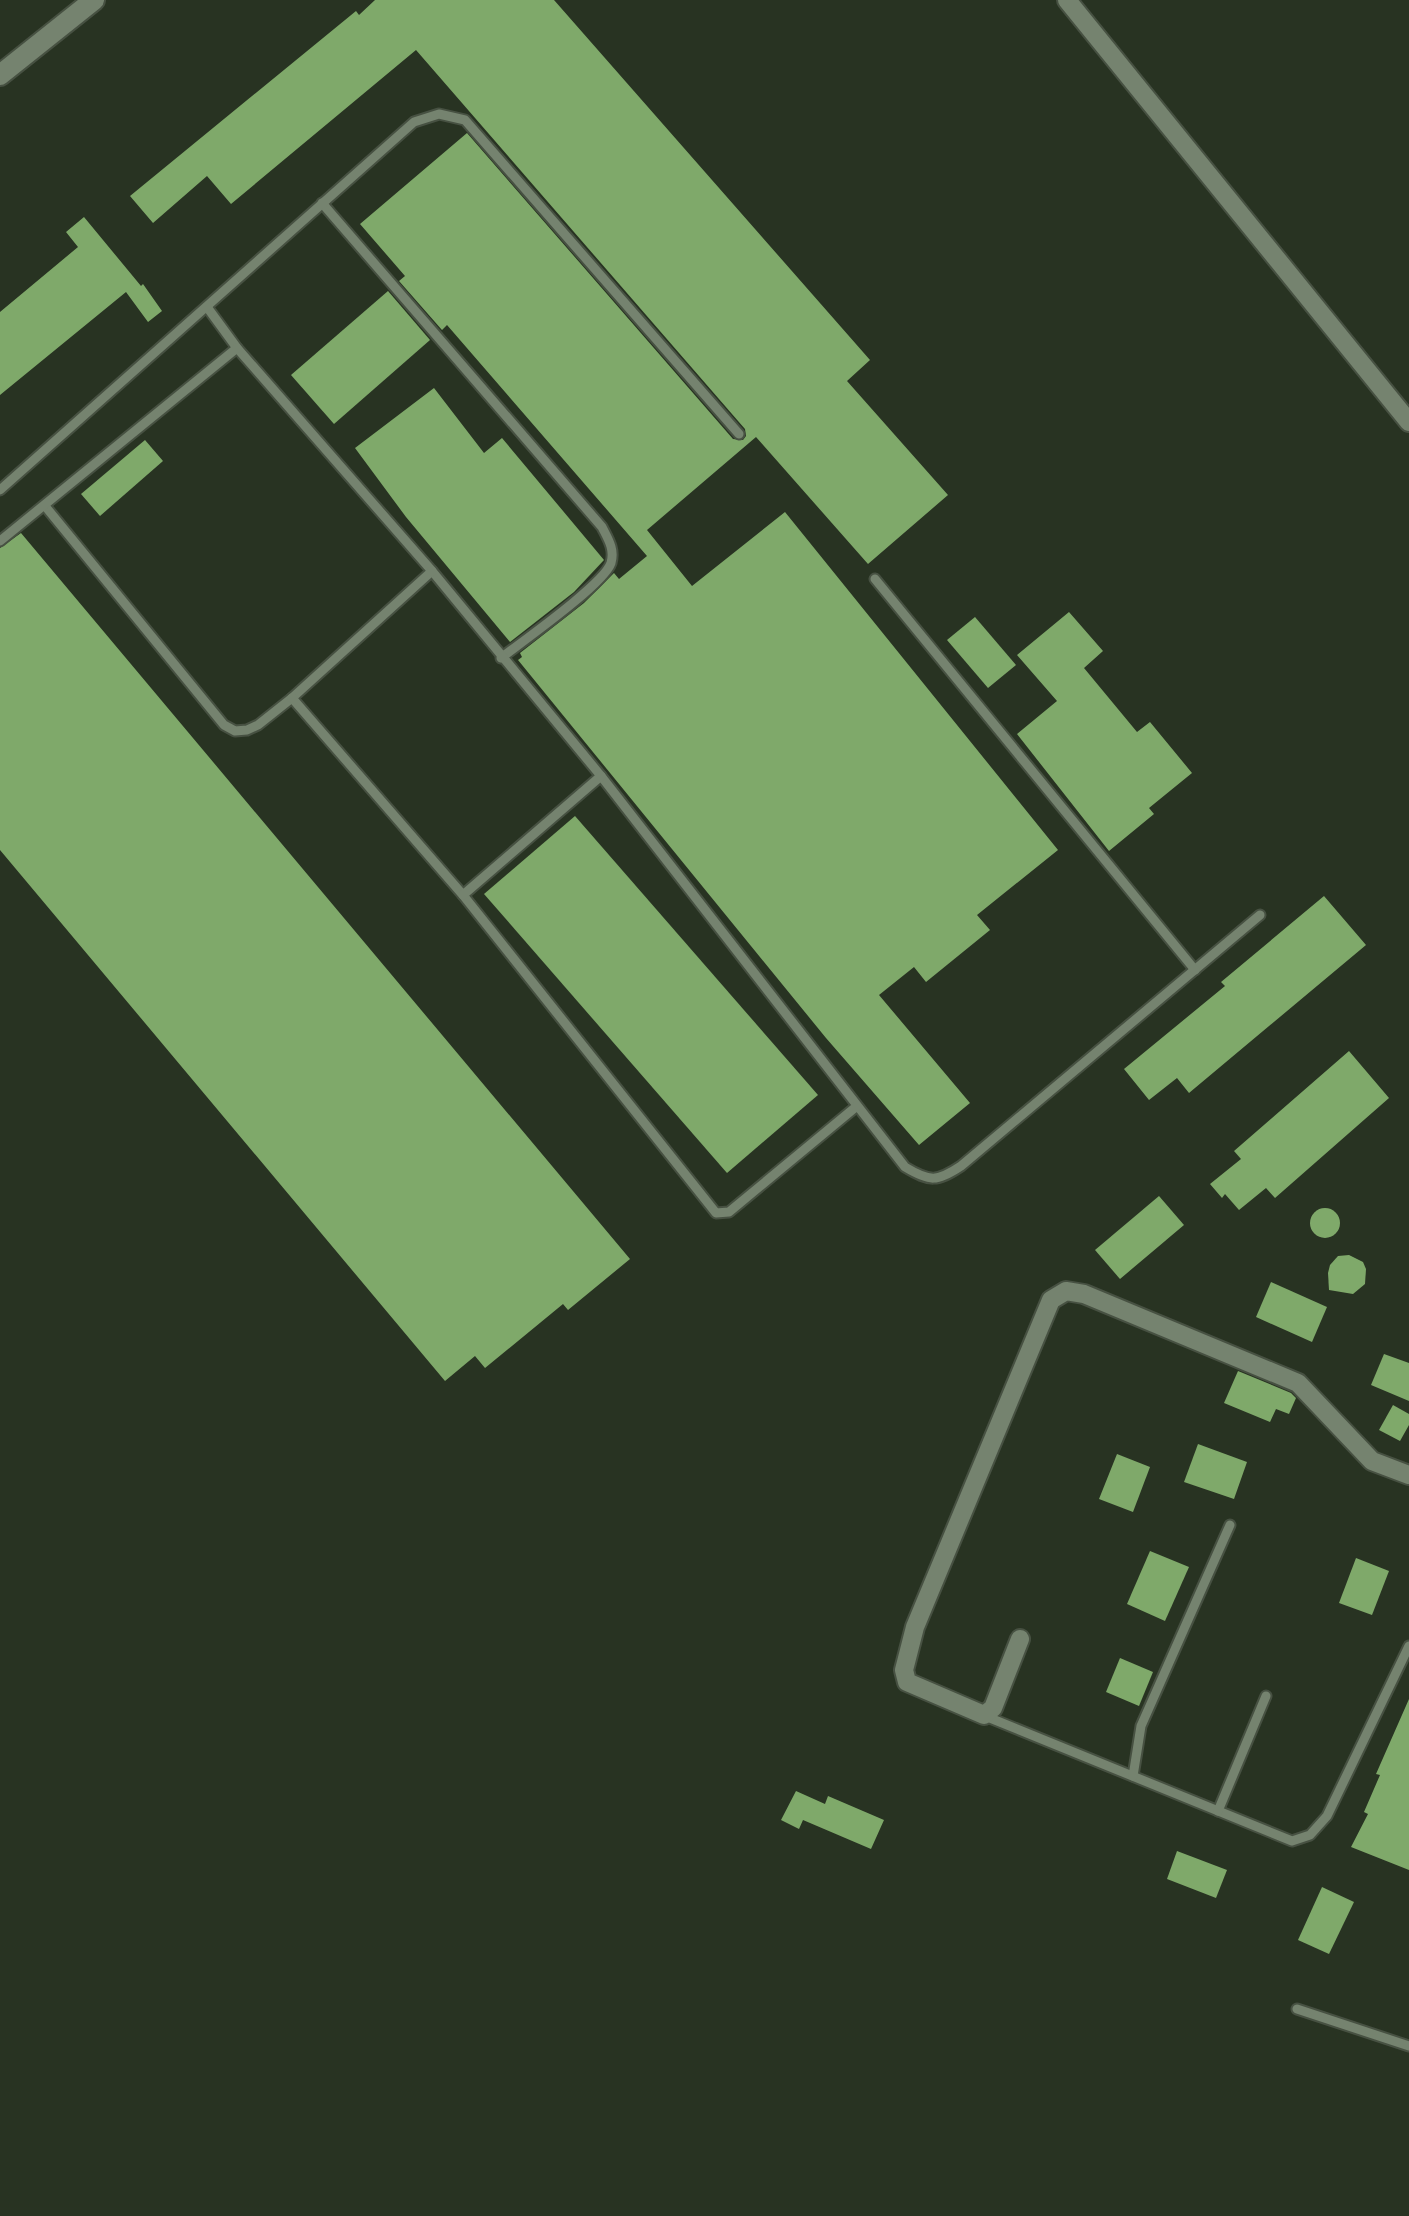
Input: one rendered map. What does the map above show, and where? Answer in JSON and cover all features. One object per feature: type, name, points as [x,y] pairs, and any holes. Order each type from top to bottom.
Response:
[{"type":"main road","points":[[0,75],[94,0]]},
{"type":"street","points":[[1067,0],[1409,422]]},
{"type":"street","points":[[1020,1639],[993,1708],[984,1715],[907,1682],[904,1670],[915,1627],[1051,1300],[1066,1291],[1084,1294],[1298,1383],[1372,1461],[1409,1475]]},
{"type":"lane","points":[[0,490],[414,122],[439,114],[465,120],[739,434]]},
{"type":"lane","points":[[322,203],[602,527],[613,547],[610,565],[596,582],[501,658]]},
{"type":"lane","points":[[207,307],[237,348],[432,571],[601,776],[905,1167],[924,1178],[943,1178],[961,1166],[1260,915]]},
{"type":"lane","points":[[0,541],[237,348]]},
{"type":"lane","points":[[45,506],[224,725],[235,731],[258,725],[292,698],[432,571]]},
{"type":"lane","points":[[875,579],[1195,970]]},
{"type":"lane","points":[[292,698],[463,895],[716,1213],[729,1212],[857,1106]]},
{"type":"lane","points":[[463,895],[601,776]]},
{"type":"lane","points":[[1133,1776],[1141,1726],[1230,1525]]},
{"type":"lane","points":[[984,1715],[1292,1841],[1310,1835],[1327,1816],[1409,1646]]},
{"type":"lane","points":[[1218,1811],[1266,1696]]},
{"type":"lane","points":[[1297,2009],[1409,2046]]},
{"type":"building","points":[[375,0],[554,0],[870,360],[847,381],[948,495],[868,564],[756,437],[647,530],[692,586],[785,512],[1058,850],[977,915],[990,930],[926,982],[914,967],[879,995],[970,1103],[919,1145],[826,1038],[518,660],[522,657],[520,653],[584,603],[614,573],[619,579],[647,556],[447,325],[442,330],[399,281],[405,276],[360,224],[467,133],[733,439],[743,440],[745,429],[416,50],[231,204],[207,176],[153,223],[130,196],[356,11],[359,15]]},
{"type":"building","points":[[84,217],[141,286],[143,284],[162,311],[148,322],[126,292],[0,395],[0,312],[78,247],[66,232]]},
{"type":"building","points":[[388,291],[430,340],[334,424],[291,375]]},
{"type":"building","points":[[434,388],[484,453],[502,438],[604,560],[574,592],[510,642],[406,517],[355,448]]},
{"type":"building","points":[[145,440],[163,461],[100,516],[81,494]]},
{"type":"building","points":[[21,533],[630,1259],[568,1310],[563,1304],[485,1368],[475,1356],[445,1381],[0,850],[0,548]]},
{"type":"building","points":[[1069,612],[1103,651],[1084,668],[1137,732],[1150,722],[1192,773],[1149,808],[1154,814],[1109,851],[1017,734],[1057,701],[1017,655]]},
{"type":"building","points":[[975,617],[1016,665],[988,688],[947,640]]},
{"type":"building","points":[[575,816],[818,1095],[727,1173],[484,894]]},
{"type":"building","points":[[1324,896],[1366,945],[1189,1093],[1177,1078],[1149,1100],[1124,1069],[1225,986],[1221,982]]},
{"type":"building","points":[[1349,1051],[1389,1098],[1275,1198],[1266,1188],[1239,1210],[1225,1194],[1222,1198],[1210,1184],[1241,1159],[1234,1151]]},
{"type":"building","points":[[1159,1196],[1184,1225],[1120,1279],[1095,1250]]},
{"type":"building","points":[[1325,1208],[1336,1212],[1340,1223],[1336,1234],[1325,1238],[1314,1234],[1310,1223],[1314,1212]]},
{"type":"building","points":[[1349,1255],[1363,1262],[1365,1284],[1353,1294],[1329,1290],[1330,1265],[1338,1256]]},
{"type":"building","points":[[1271,1282],[1327,1307],[1312,1342],[1256,1317]]},
{"type":"building","points":[[1384,1354],[1409,1363],[1409,1401],[1371,1385]]},
{"type":"building","points":[[1238,1371],[1291,1393],[1296,1398],[1289,1414],[1276,1409],[1270,1422],[1224,1403]]},
{"type":"building","points":[[1393,1405],[1409,1414],[1409,1425],[1400,1441],[1379,1430]]},
{"type":"building","points":[[1198,1444],[1247,1462],[1234,1499],[1184,1482]]},
{"type":"building","points":[[1117,1454],[1150,1467],[1133,1512],[1099,1499]]},
{"type":"building","points":[[1150,1551],[1189,1567],[1165,1621],[1127,1604]]},
{"type":"building","points":[[1356,1558],[1389,1571],[1372,1615],[1339,1603]]},
{"type":"building","points":[[1120,1658],[1153,1672],[1139,1706],[1106,1692]]},
{"type":"building","points":[[1409,1699],[1409,1870],[1351,1847],[1368,1814],[1364,1812],[1380,1775],[1376,1774]]},
{"type":"building","points":[[796,1791],[825,1804],[828,1796],[884,1820],[871,1849],[803,1820],[799,1829],[781,1820]]},
{"type":"building","points":[[1177,1851],[1227,1870],[1216,1898],[1167,1879]]},
{"type":"building","points":[[1322,1887],[1354,1902],[1329,1954],[1298,1940]]}]
